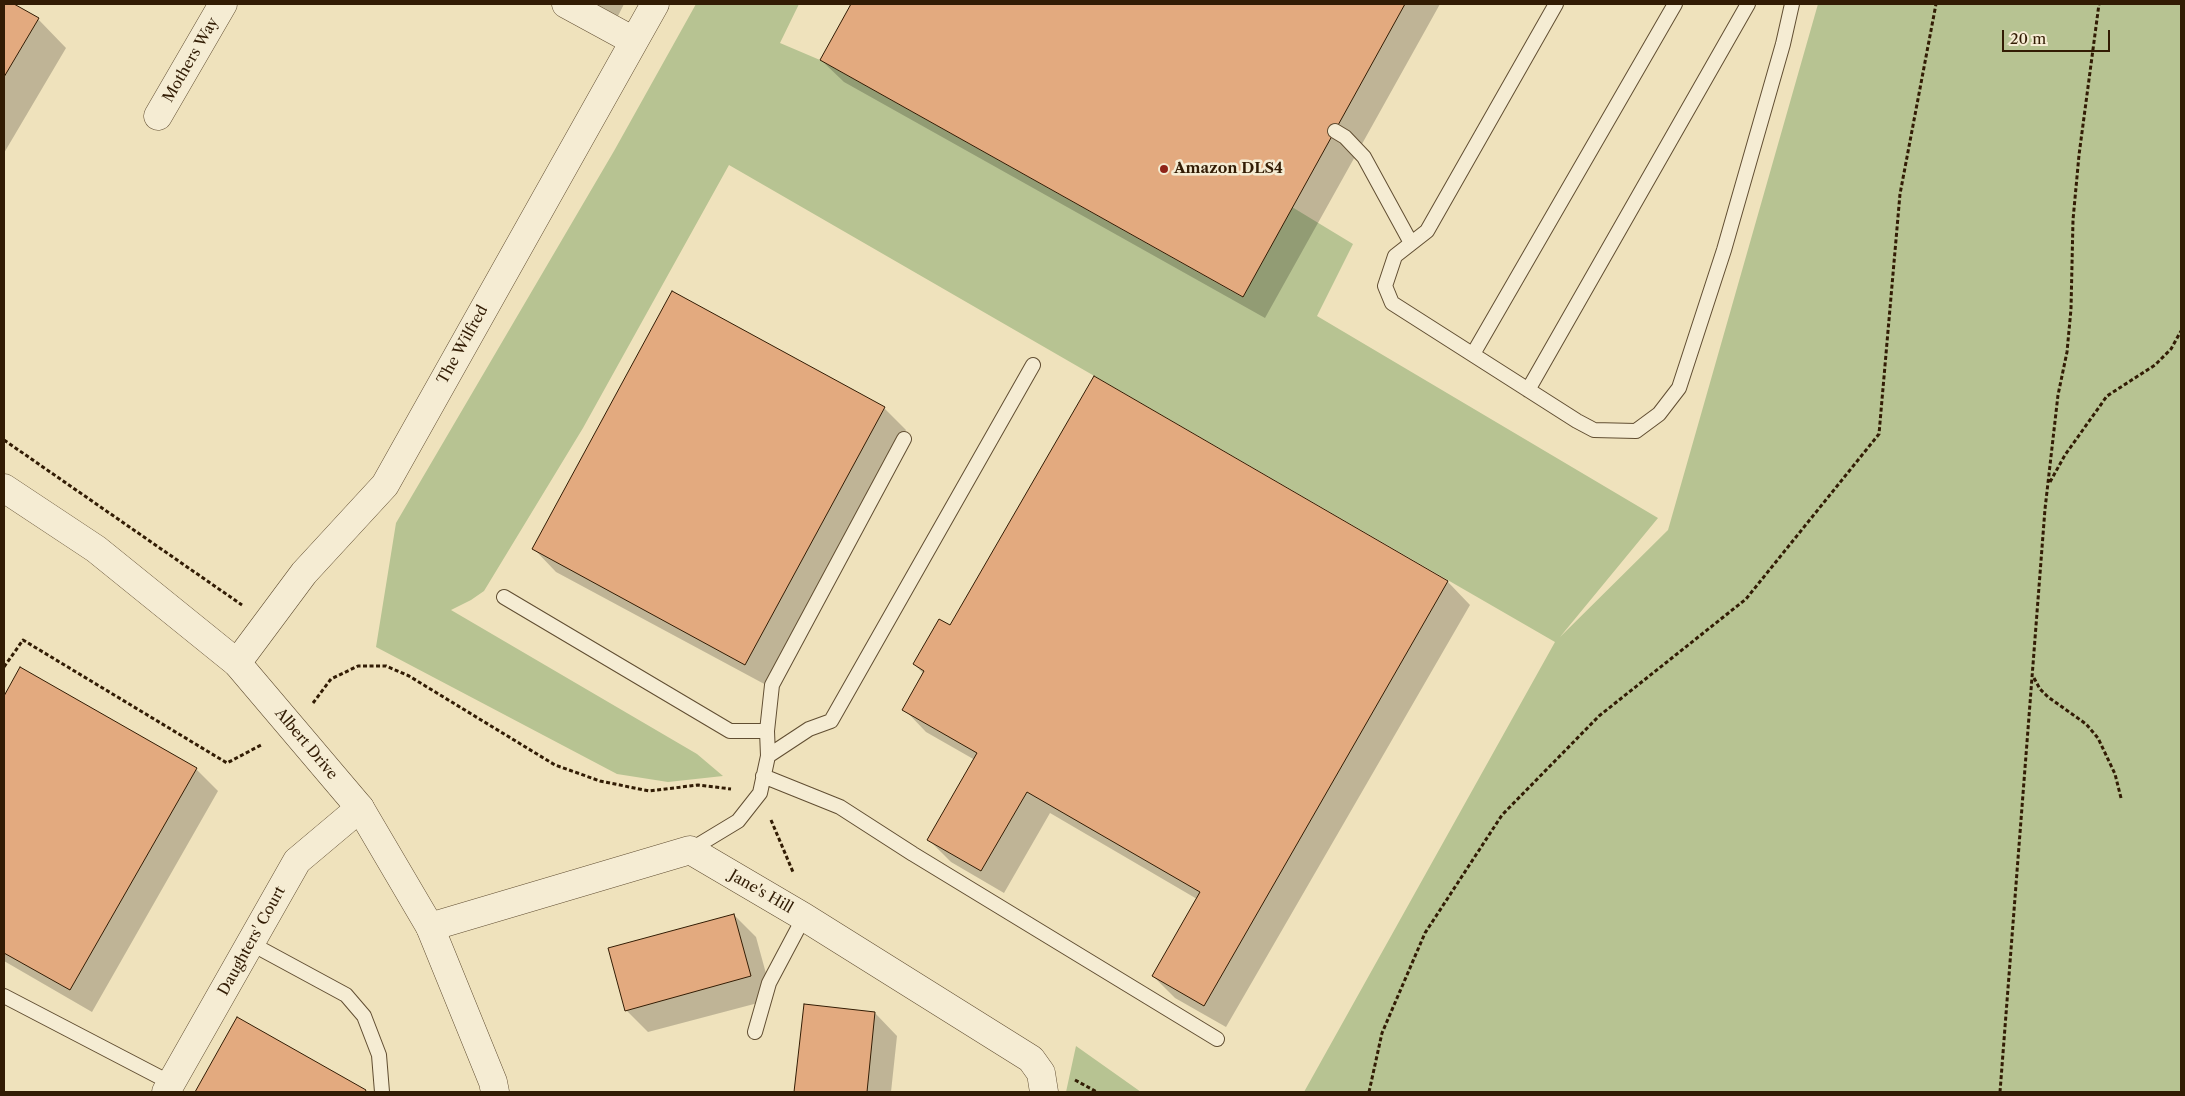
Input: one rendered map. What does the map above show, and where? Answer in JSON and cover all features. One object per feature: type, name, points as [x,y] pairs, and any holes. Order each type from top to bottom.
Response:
[{"type":"street","name":"Mothers Way","points":[[158,116],[223,4]]},
{"type":"street","points":[[566,4],[634,41]]},
{"type":"street","name":"The Wilfred","points":[[237,663],[304,573],[385,485],[654,4]]},
{"type":"street","name":"Albert Drive","points":[[4,488],[96,549],[237,663],[360,808],[430,927],[493,1082],[495,1092]]},
{"type":"street","name":"Daughters' Court","points":[[169,1088],[296,862],[360,808]]},
{"type":"street","points":[[430,927],[690,850]]},
{"type":"street","name":"Jane's Hill","points":[[690,850],[804,917],[1031,1059],[1041,1073],[1044,1092]]},
{"type":"lane","points":[[1556,4],[1427,231],[1396,256],[1386,286],[1392,303],[1594,430],[1636,431],[1659,414],[1679,388],[1726,240],[1783,44],[1792,4]]},
{"type":"lane","points":[[1472,354],[1675,4]]},
{"type":"lane","points":[[1528,390],[1748,4]]},
{"type":"lane","points":[[1336,131],[1345,136],[1364,157],[1411,242]]},
{"type":"lane","points":[[768,756],[809,729],[831,721],[1033,364]]},
{"type":"lane","points":[[690,850],[738,821],[760,793],[768,756],[767,731],[772,685],[904,439]]},
{"type":"lane","points":[[504,597],[730,731],[767,731]]},
{"type":"lane","points":[[763,776],[827,800],[840,807],[913,854],[1217,1039]]},
{"type":"lane","points":[[755,1032],[769,983],[804,917]]},
{"type":"lane","points":[[250,943],[346,995],[364,1016],[379,1055],[382,1092]]},
{"type":"lane","points":[[4,996],[169,1088]]},
{"type":"path","points":[[1369,1092],[1382,1033],[1426,934],[1502,815],[1599,716],[1746,599],[1879,434],[1900,194],[1936,4]]},
{"type":"path","points":[[2000,1092],[2040,573],[2058,395],[2068,343],[2071,309],[2073,220],[2079,155],[2100,4]]},
{"type":"path","points":[[2049,484],[2065,455],[2107,396],[2155,365],[2171,349],[2181,331]]},
{"type":"path","points":[[4,440],[267,622]]},
{"type":"path","points":[[4,667],[24,640],[227,763],[293,729],[331,679],[358,666],[386,666],[408,676],[555,765],[600,782],[649,791],[698,785],[760,793],[796,878]]},
{"type":"path","points":[[2033,676],[2040,689],[2048,697],[2086,724],[2098,738],[2115,774],[2121,798]]},
{"type":"green space","points":[[696,4],[799,4],[780,43],[820,60],[1242,297],[1292,207],[1353,244],[1317,316],[1658,518],[1560,637],[1668,530],[1818,4],[2181,4],[2181,1092],[1304,1092],[1555,642],[729,165],[583,428],[484,591],[451,610],[697,754],[723,776],[668,782],[617,774],[376,647],[396,523],[614,151]]},
{"type":"green space","points":[[1076,1046],[1141,1092],[1066,1092]]},
{"type":"building","points":[[4,4],[14,4],[39,18],[4,77]]},
{"type":"building","name":"Amazon DLS4","points":[[851,4],[1405,4],[1243,297],[820,60]]},
{"type":"building","points":[[672,291],[885,407],[745,665],[532,549]]},
{"type":"building","points":[[1094,376],[1448,581],[1204,1006],[1152,976],[1200,892],[1027,792],[981,871],[927,840],[977,753],[902,710],[924,671],[913,664],[939,619],[950,625]]},
{"type":"building","points":[[20,667],[197,768],[70,990],[4,953],[4,696]]},
{"type":"building","points":[[734,914],[751,976],[625,1011],[608,948]]},
{"type":"building","points":[[804,1004],[875,1012],[867,1092],[794,1092]]},
{"type":"building","points":[[237,1017],[366,1090],[365,1092],[195,1092]]},
{"type":"place","name":"Amazon DLS4","points":[[1164,169]]}]
